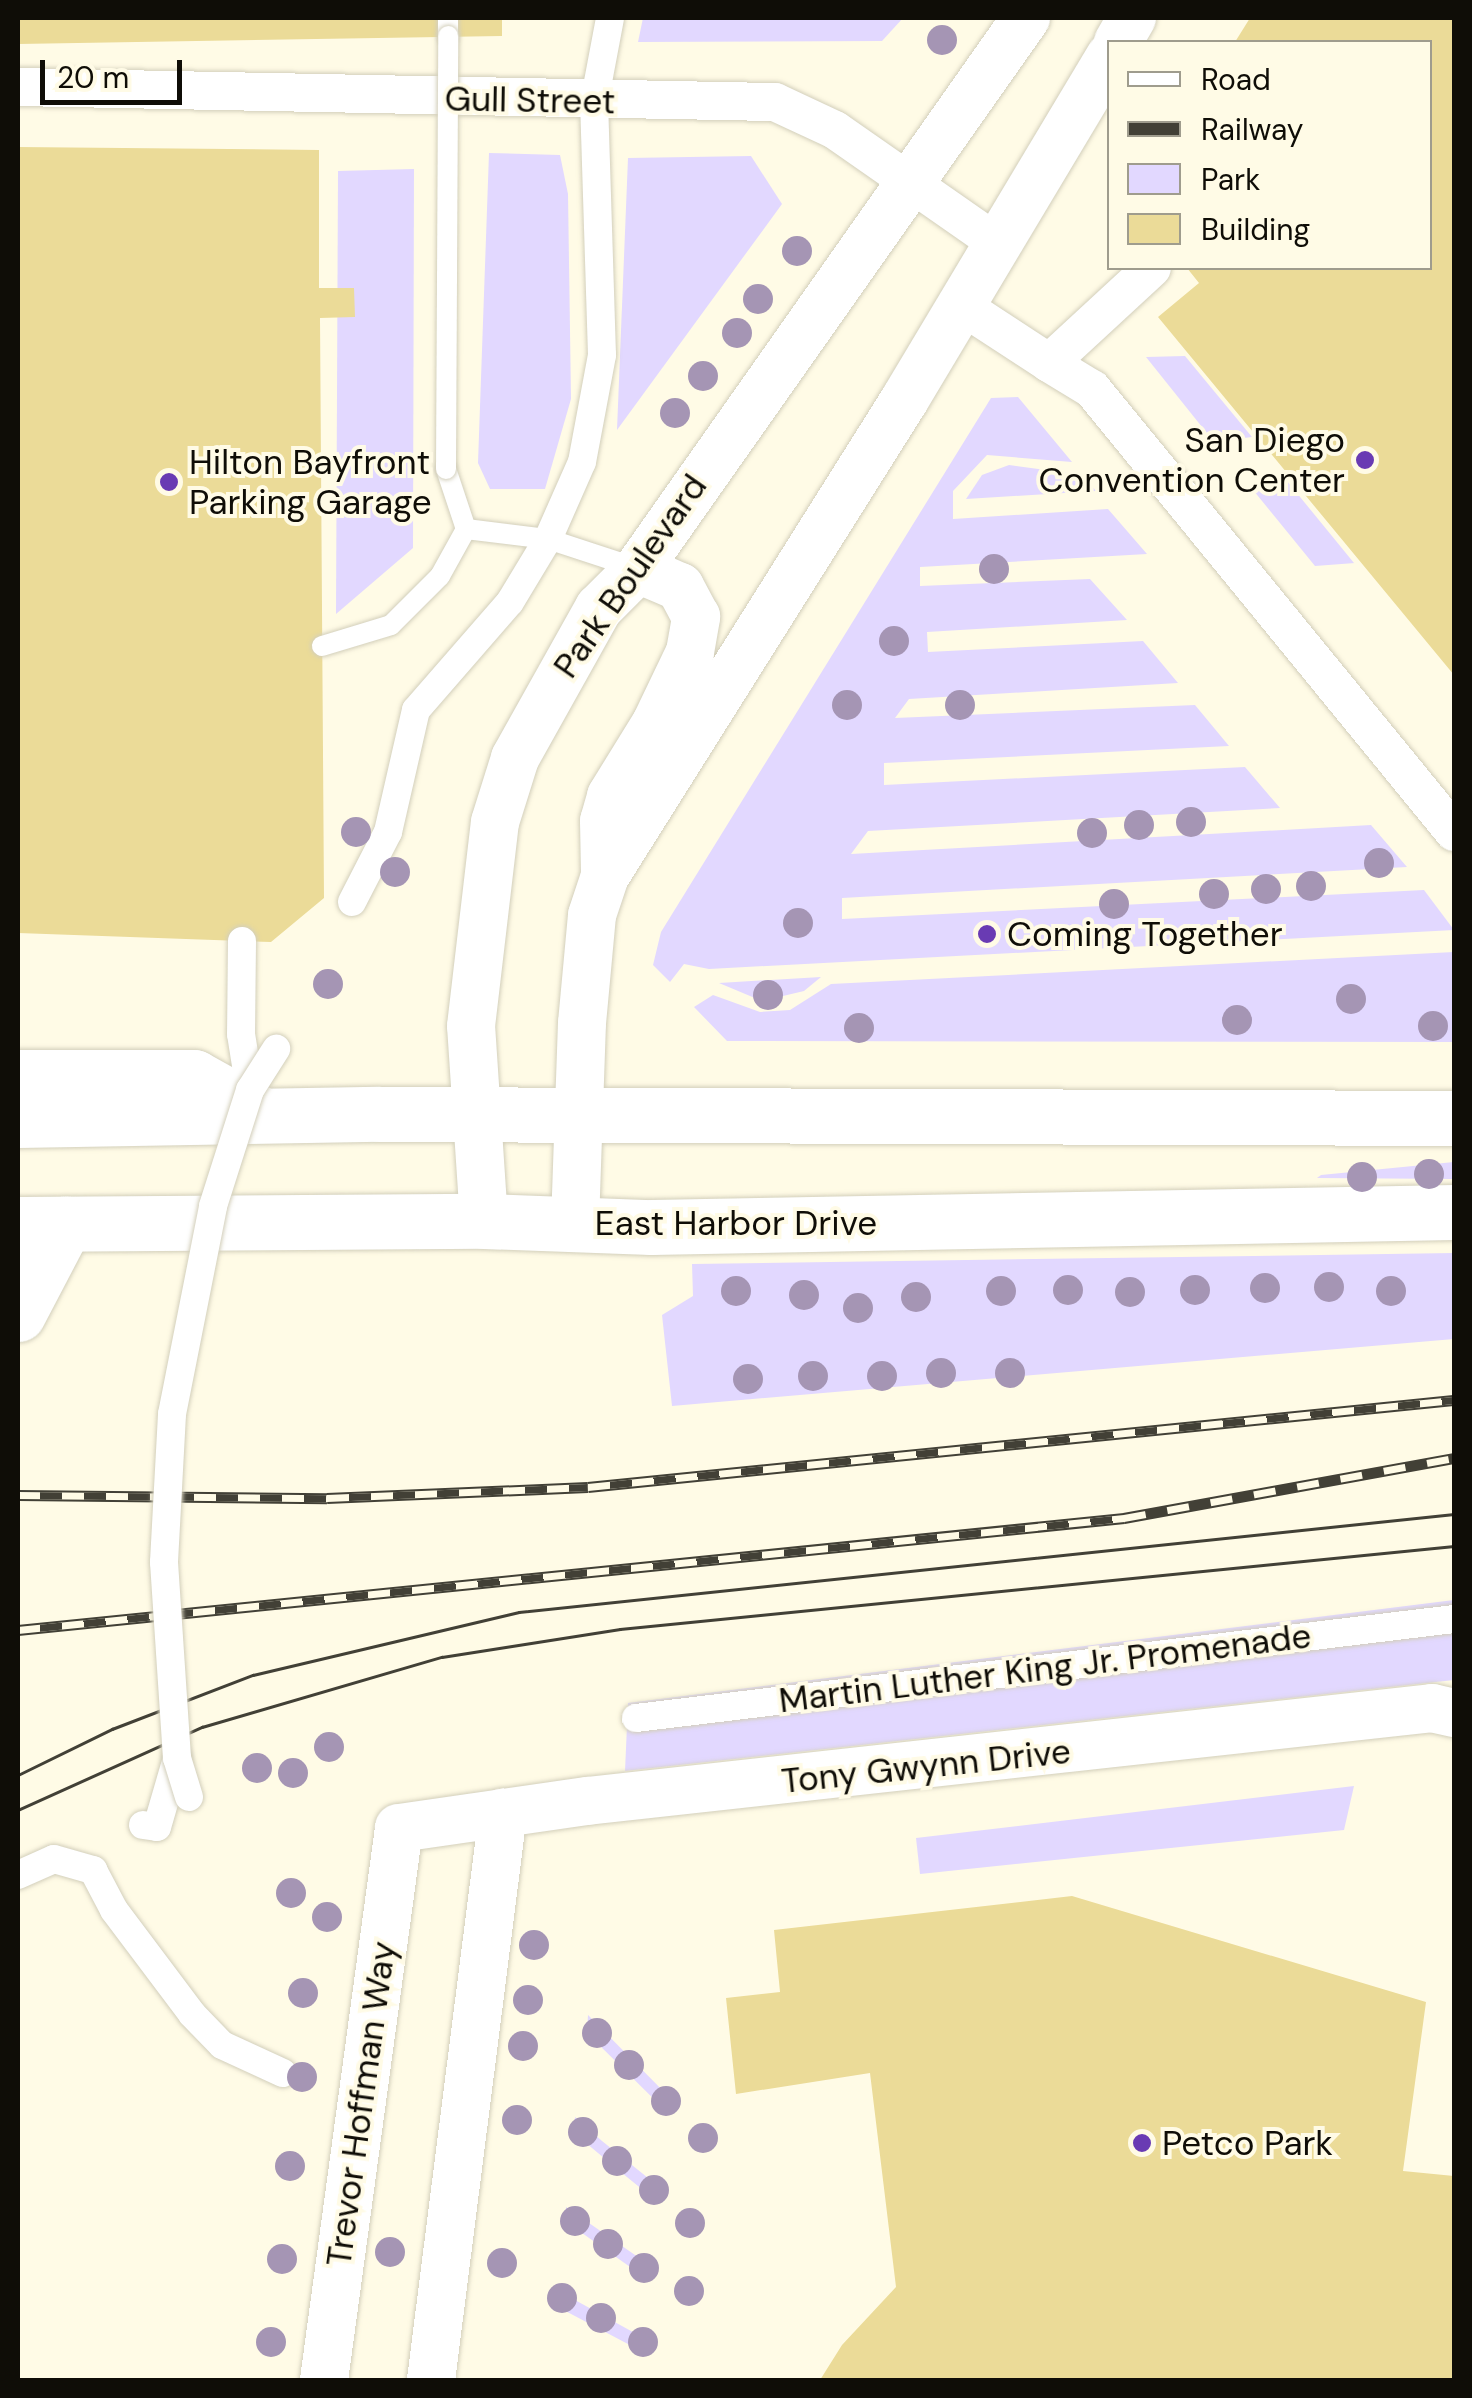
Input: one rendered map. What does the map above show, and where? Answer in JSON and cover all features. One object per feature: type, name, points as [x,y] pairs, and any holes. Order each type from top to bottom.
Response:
[{"type":"main road","points":[[18,1077],[194,1077],[257,1103]]},
{"type":"main road","points":[[18,1120],[257,1103],[579,1117],[1454,1118]]},
{"type":"main road","name":"East Harbor Drive","points":[[41,1224],[484,1220],[576,1223],[1454,1212]]},
{"type":"main road","points":[[18,1314],[41,1224]]},
{"type":"street","points":[[352,902],[388,832],[416,710],[441,674],[510,602],[548,539],[582,462],[602,355],[594,103],[610,18]]},
{"type":"street","name":"Park Boulevard","points":[[484,1220],[472,1015],[481,912],[504,789],[534,716],[599,608],[638,569],[1026,18]]},
{"type":"street","points":[[1119,40],[1132,18]]},
{"type":"street","points":[[576,1223],[592,916],[605,876],[1000,245],[1107,61]]},
{"type":"street","name":"Gull Street","points":[[18,88],[594,103],[774,102],[809,114],[1000,245]]},
{"type":"street","points":[[1048,363],[1150,270]]},
{"type":"street","points":[[962,306],[1092,388],[1454,832]]},
{"type":"street","points":[[605,876],[604,820],[611,796],[665,705],[690,652],[696,617],[680,587],[638,569]]},
{"type":"street","points":[[242,940],[240,1034],[257,1103]]},
{"type":"street","points":[[189,1797],[177,1758],[164,1562],[172,1414],[189,1303],[276,1049]]},
{"type":"street","name":"Martin Luther King Jr. Promenade","points":[[636,1718],[1454,1619]]},
{"type":"street","name":"Tony Gwynn Drive","points":[[398,1828],[1432,1708],[1454,1713]]},
{"type":"street","points":[[143,1824],[157,1827],[177,1758]]},
{"type":"street","points":[[431,2380],[503,1813]]},
{"type":"street","name":"Trevor Hoffman Way","points":[[324,2380],[398,1828]]},
{"type":"street","points":[[18,1875],[54,1859],[92,1870],[114,1910],[192,2014],[222,2045],[283,2073]]},
{"type":"lane","points":[[322,646],[391,624],[440,576],[466,529],[446,468],[448,27]]},
{"type":"lane","points":[[466,529],[548,539],[638,569]]},
{"type":"green space","points":[[643,18],[903,18],[882,41],[638,42]]},
{"type":"green space","points":[[489,153],[560,155],[568,194],[571,399],[545,489],[490,489],[478,463]]},
{"type":"green space","points":[[751,156],[782,204],[617,430],[628,158]]},
{"type":"green space","points":[[414,169],[413,548],[336,614],[338,171]]},
{"type":"green space","points":[[1185,356],[1252,437],[1214,442],[1146,357]]},
{"type":"green space","points":[[1018,397],[1072,462],[987,455],[953,491],[953,519],[1108,509],[1147,554],[920,567],[920,586],[1090,579],[1127,620],[927,632],[928,652],[1143,641],[1178,683],[909,699],[895,718],[1195,705],[1229,746],[884,763],[884,785],[1245,767],[1280,808],[868,831],[851,854],[1371,825],[1407,867],[842,898],[842,919],[1424,890],[1454,930],[709,969],[684,964],[670,982],[653,965],[661,932],[991,398]]},
{"type":"green space","points":[[1009,465],[1083,475],[1096,491],[966,499],[982,475]]},
{"type":"green space","points":[[1287,481],[1355,563],[1315,566],[1249,485]]},
{"type":"green space","points":[[1454,952],[1454,1042],[727,1041],[694,1007],[713,995],[760,1012],[790,1010],[831,984]]},
{"type":"green space","points":[[821,977],[804,991],[762,1001],[719,983]]},
{"type":"green space","points":[[1454,1162],[1454,1179],[1317,1178],[1321,1175]]},
{"type":"green space","points":[[1454,1253],[1454,1339],[672,1406],[662,1315],[693,1296],[692,1264]]},
{"type":"green space","points":[[1454,1600],[1454,1680],[625,1771],[628,1703]]},
{"type":"green space","points":[[1354,1786],[1344,1830],[920,1874],[916,1838]]},
{"type":"green space","points":[[588,2015],[677,2105],[668,2113],[587,2033]]},
{"type":"green space","points":[[575,2117],[668,2194],[659,2203],[622,2173],[574,2133]]},
{"type":"green space","points":[[566,2207],[658,2271],[650,2281],[565,2221]]},
{"type":"green space","points":[[557,2290],[649,2341],[643,2352],[556,2306]]},
{"type":"building","points":[[18,18],[502,18],[502,36],[18,44]]},
{"type":"building","name":"San Diego Convention Center","points":[[1250,18],[1454,18],[1454,675],[1158,317],[1199,283],[1189,270],[1432,270],[1432,40],[1236,40]]},
{"type":"building","name":"Hilton Bayfront Parking Garage","points":[[18,147],[319,150],[319,288],[354,288],[355,317],[320,318],[324,898],[271,942],[18,933]]},
{"type":"building","name":"Petco Park","points":[[1072,1896],[1426,2002],[1403,2171],[1454,2176],[1454,2380],[820,2380],[842,2345],[896,2287],[870,2073],[736,2094],[726,1998],[780,1992],[774,1930]]},
{"type":"tram line","points":[[18,1775],[112,1729],[253,1675],[519,1612],[1454,1514]]},
{"type":"tram line","points":[[18,1810],[202,1727],[442,1657],[620,1629],[1454,1546]]},
{"type":"railway","points":[[18,1495],[327,1498],[588,1487],[1454,1400]]},
{"type":"railway","points":[[18,1630],[1124,1518],[1454,1458]]},
{"type":"place","name":"San Diego Convention Center","points":[[1365,460]]},
{"type":"place","name":"Hilton Bayfront Parking Garage","points":[[169,482]]},
{"type":"place","name":"Coming Together","points":[[987,934]]},
{"type":"place","name":"Petco Park","points":[[1142,2143]]}]
